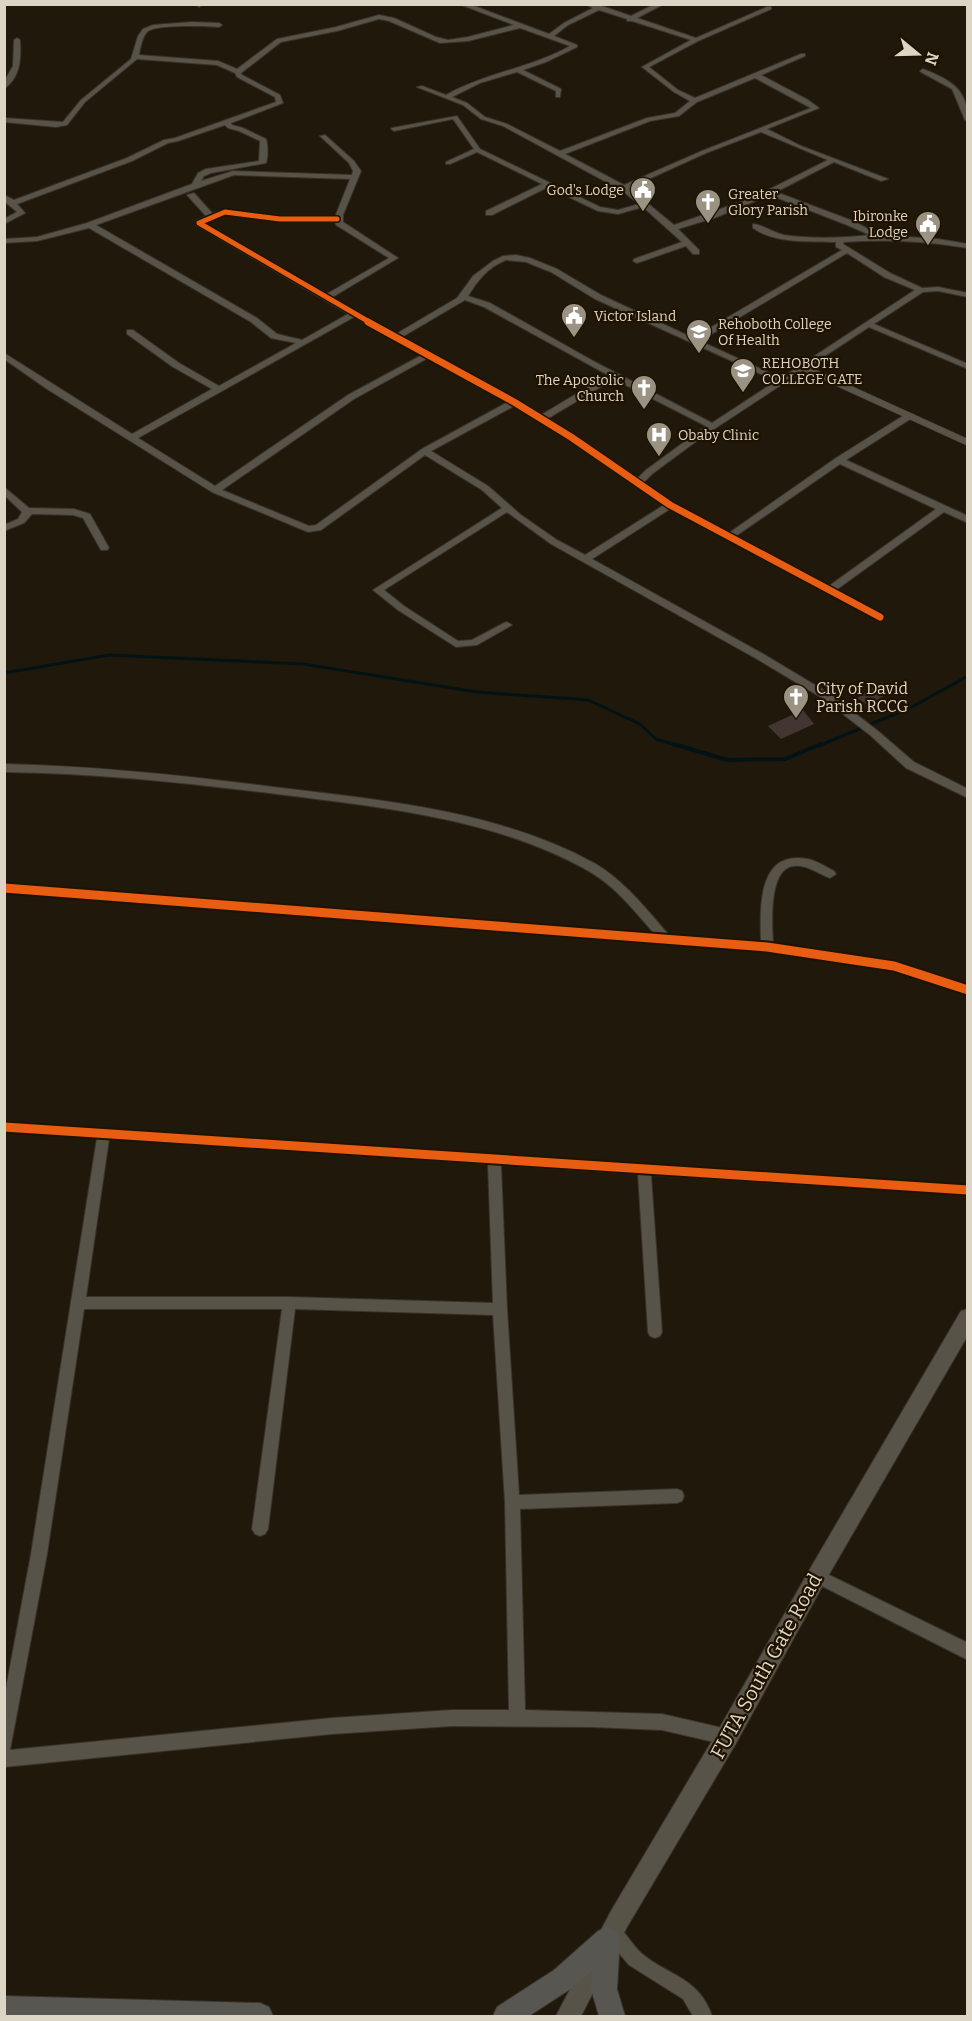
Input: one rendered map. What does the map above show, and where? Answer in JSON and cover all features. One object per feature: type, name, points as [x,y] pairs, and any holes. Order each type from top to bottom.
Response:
[{"type":"main road","name":"FUTA South Gate Road","points":[[568,2016],[609,1936],[727,1737],[817,1576],[968,1317]]},
{"type":"main road","points":[[506,2016],[563,1979],[609,1936]]},
{"type":"main road","points":[[609,1936],[604,1989],[612,2016]]},
{"type":"main road","points":[[4,2009],[260,2016]]},
{"type":"street","points":[[447,96],[465,87],[518,70],[575,46],[462,4]]},
{"type":"street","points":[[588,4],[629,20],[696,40]]},
{"type":"street","points":[[629,20],[661,4]]},
{"type":"street","points":[[549,37],[566,24],[598,8]]},
{"type":"street","points":[[695,101],[676,91],[645,68],[653,61],[696,40],[769,8]]},
{"type":"street","points":[[238,72],[279,40],[337,29],[379,17],[386,17],[436,40],[452,42],[519,26]]},
{"type":"street","points":[[4,120],[56,126],[65,124],[83,101],[132,63],[141,36],[148,28],[191,24],[219,25]]},
{"type":"street","points":[[4,87],[16,73],[19,64],[17,40]]},
{"type":"street","points":[[559,154],[649,119],[677,115],[695,101],[803,55]]},
{"type":"street","points":[[13,203],[70,179],[101,170],[166,141],[176,140],[281,101],[278,96],[218,63],[135,57]]},
{"type":"street","points":[[518,70],[560,90],[558,96]]},
{"type":"street","points":[[923,71],[955,88],[968,120]]},
{"type":"street","points":[[624,188],[704,152],[816,107],[757,76]]},
{"type":"street","points":[[420,87],[465,104],[483,118],[505,125],[624,188],[673,228],[696,252]]},
{"type":"street","points":[[465,104],[456,111],[455,117],[478,150],[605,211],[618,212],[645,204]]},
{"type":"street","points":[[394,129],[455,117]]},
{"type":"street","points":[[4,129],[16,121]]},
{"type":"street","points":[[195,186],[201,175],[209,171],[262,163],[264,140],[241,129],[230,128],[226,121]]},
{"type":"street","points":[[761,129],[884,179]]},
{"type":"street","points":[[323,136],[352,162],[357,171],[337,219]]},
{"type":"street","points":[[448,163],[478,150]]},
{"type":"street","points":[[673,228],[740,206],[800,179],[833,160]]},
{"type":"street","points":[[4,241],[37,239],[90,225],[237,172],[354,177]]},
{"type":"street","points":[[489,213],[549,184]]},
{"type":"street","points":[[769,192],[850,223],[879,237]]},
{"type":"street","points":[[191,195],[211,216]]},
{"type":"street","points":[[4,197],[21,213],[4,222]]},
{"type":"street","points":[[337,219],[280,219],[229,212],[211,216],[201,221],[200,225],[325,298],[514,402],[670,505],[880,616]]},
{"type":"street","points":[[325,298],[394,258],[341,226],[337,219]]},
{"type":"street","points":[[90,225],[254,320],[274,336],[301,342]]},
{"type":"street","points":[[756,226],[765,234],[779,237],[843,240],[879,237],[938,241],[968,246]]},
{"type":"street","points":[[764,241],[779,237]]},
{"type":"street","points":[[843,240],[839,244],[846,251],[887,275],[921,290],[938,289],[968,295]]},
{"type":"street","points":[[637,261],[687,243]]},
{"type":"street","points":[[695,340],[846,251]]},
{"type":"street","points":[[396,337],[465,297],[470,284],[502,259],[516,257],[573,279],[598,297],[782,381]]},
{"type":"street","points":[[637,484],[654,467],[712,426],[921,290]]},
{"type":"street","points":[[465,297],[487,305],[712,426]]},
{"type":"street","points":[[131,438],[354,314]]},
{"type":"street","points":[[870,325],[968,367]]},
{"type":"street","points":[[130,332],[176,365],[218,389]]},
{"type":"street","points":[[4,354],[50,387],[214,490],[313,530],[425,451],[514,402]]},
{"type":"street","points":[[214,490],[351,397],[428,355]]},
{"type":"street","points":[[803,367],[968,443]]},
{"type":"street","points":[[541,419],[614,375]]},
{"type":"street","points":[[730,536],[839,460],[909,416]]},
{"type":"street","points":[[425,451],[485,488],[531,527],[826,696],[874,733],[910,765],[968,794]]},
{"type":"street","points":[[839,460],[968,520]]},
{"type":"street","points":[[4,490],[27,511],[74,512],[87,516],[104,548]]},
{"type":"street","points":[[586,560],[670,505]]},
{"type":"street","points":[[507,625],[474,643],[456,644],[378,590],[508,508]]},
{"type":"street","points":[[830,590],[942,509]]},
{"type":"street","points":[[4,528],[21,521],[27,515],[27,511]]},
{"type":"street","points":[[4,768],[158,777],[406,809],[479,825],[528,839],[590,866],[610,879],[665,938]]},
{"type":"street","points":[[767,947],[765,910],[769,886],[781,866],[802,861],[810,862],[830,874]]},
{"type":"street","points":[[4,888],[767,947],[884,964],[922,973],[968,990]]},
{"type":"street","points":[[4,1127],[968,1190]]},
{"type":"street","points":[[4,1746],[19,1674],[104,1133]]},
{"type":"street","points":[[494,1160],[500,1309],[512,1502],[517,1718]]},
{"type":"street","points":[[644,1170],[654,1332]]},
{"type":"street","points":[[79,1303],[200,1301],[500,1309]]},
{"type":"street","points":[[260,1529],[289,1305]]},
{"type":"street","points":[[512,1502],[677,1496]]},
{"type":"street","points":[[817,1576],[968,1652]]},
{"type":"street","points":[[4,1759],[332,1726],[452,1718],[662,1722],[727,1737]]},
{"type":"street","points":[[609,1936],[635,1959],[689,1993],[703,2016]]},
{"type":"building","points":[[882,682],[894,689],[869,706],[857,698]]},
{"type":"building","name":"City of David Parish RCCG","points":[[803,710],[814,724],[781,739],[768,726]]},
{"type":"waterway","points":[[4,673],[109,655],[303,664],[477,692],[588,700],[640,724],[656,739],[679,746]]},
{"type":"waterway","points":[[818,746],[910,708],[968,676]]},
{"type":"waterway","points":[[674,744],[727,760],[785,759],[821,744]]},
{"type":"cycle path","points":[[337,219],[280,219],[225,212],[199,223],[325,298],[514,402],[571,437],[670,505],[880,617]]},
{"type":"cycle path","points":[[4,888],[767,947],[894,966],[944,980],[968,990]]},
{"type":"cycle path","points":[[4,1127],[968,1190]]},
{"type":"place","name":"God's Lodge","points":[[643,213]]},
{"type":"place","name":"Greater Glory Parish","points":[[708,225]]},
{"type":"place","name":"Ibironke Lodge","points":[[928,247]]},
{"type":"place","name":"Victor Island","points":[[574,339]]},
{"type":"place","name":"Rehoboth College Of Health","points":[[699,355]]},
{"type":"place","name":"REHOBOTH COLLEGE GATE","points":[[743,394]]},
{"type":"place","name":"The Apostolic Church","points":[[644,411]]},
{"type":"place","name":"Obaby Clinic","points":[[659,458]]},
{"type":"place","name":"City of David Parish RCCG","points":[[796,720]]}]
